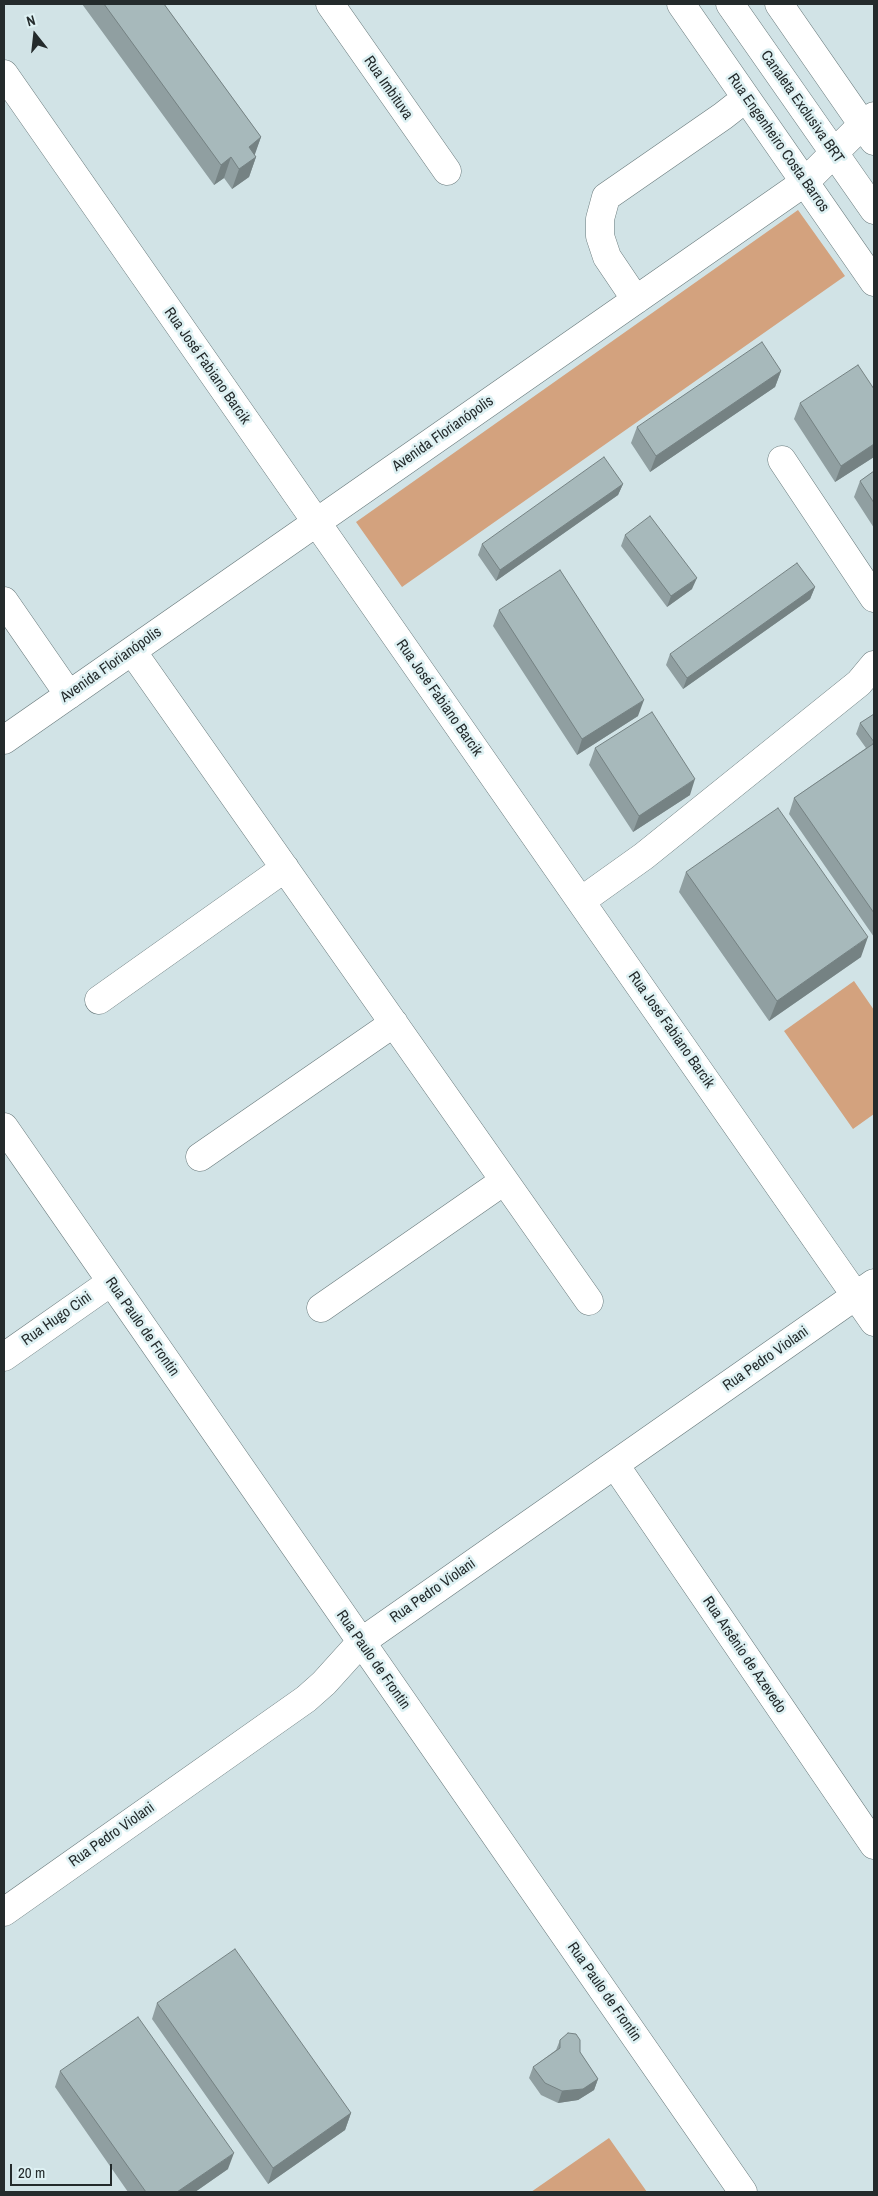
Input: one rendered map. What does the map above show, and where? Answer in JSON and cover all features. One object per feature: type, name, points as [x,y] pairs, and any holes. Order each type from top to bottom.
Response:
[{"type":"street","name":"Rua Imbituva","points":[[330,4],[447,171]]},
{"type":"street","name":"Rua Engenheiro Costa Barros","points":[[681,4],[874,282]]},
{"type":"street","name":"Canaleta Exclusiva BRT","points":[[730,4],[874,210]]},
{"type":"street","points":[[779,4],[870,127]]},
{"type":"street","name":"Rua José Fabiano Barcik","points":[[4,74],[581,902],[865,1290],[874,1322]]},
{"type":"street","points":[[636,300],[607,257],[600,236],[600,219],[606,197],[746,98]]},
{"type":"street","name":"Avenida Florianópolis","points":[[4,740],[805,182],[834,152],[870,127]]},
{"type":"street","points":[[782,460],[874,598]]},
{"type":"street","points":[[4,601],[69,695]]},
{"type":"street","points":[[132,651],[589,1301]]},
{"type":"street","points":[[581,902],[644,856],[859,684],[874,666]]},
{"type":"street","points":[[99,1000],[285,868]]},
{"type":"street","points":[[200,1157],[394,1023]]},
{"type":"street","name":"Rua Paulo de Frontin","points":[[4,1127],[743,2192]]},
{"type":"street","points":[[321,1308],[504,1181]]},
{"type":"street","name":"Rua Hugo Cini","points":[[4,1357],[111,1282]]},
{"type":"street","name":"Rua Pedro Violani","points":[[4,1912],[306,1699],[330,1678],[361,1642],[865,1290]]},
{"type":"street","name":"Rua Arsênio de Azevedo","points":[[615,1465],[874,1845]]},
{"type":"shaded area","points":[[798,210],[845,276],[402,587],[356,522]]},
{"type":"shaded area","points":[[854,981],[874,1010],[874,1114],[853,1129],[784,1031]]},
{"type":"shaded area","points":[[609,2138],[647,2192],[531,2192]]},
{"type":"building","points":[[104,4],[164,4],[261,137],[249,147],[256,157],[239,169],[231,157],[221,165]]},
{"type":"building","points":[[762,342],[781,371],[656,456],[637,427]]},
{"type":"building","points":[[858,365],[874,389],[874,444],[841,466],[800,403]]},
{"type":"building","points":[[604,457],[623,484],[500,570],[482,544]]},
{"type":"building","points":[[874,471],[874,503],[860,481]]},
{"type":"building","points":[[650,516],[697,578],[671,596],[625,535]]},
{"type":"building","points":[[797,563],[815,587],[687,678],[670,654]]},
{"type":"building","points":[[560,570],[644,700],[582,739],[499,610]]},
{"type":"building","points":[[652,712],[695,779],[639,816],[595,748]]},
{"type":"building","points":[[874,714],[874,742],[860,723]]},
{"type":"building","points":[[873,744],[874,746],[874,913],[794,798]]},
{"type":"building","points":[[778,808],[868,937],[777,1001],[686,872]]},
{"type":"building","points":[[235,1949],[351,2113],[273,2168],[157,2003]]},
{"type":"building","points":[[138,2017],[234,2153],[177,2192],[146,2192],[60,2071]]},
{"type":"building","points":[[568,2033],[576,2034],[580,2040],[580,2052],[598,2079],[583,2089],[562,2091],[545,2083],[533,2067],[560,2048],[560,2040]]}]
